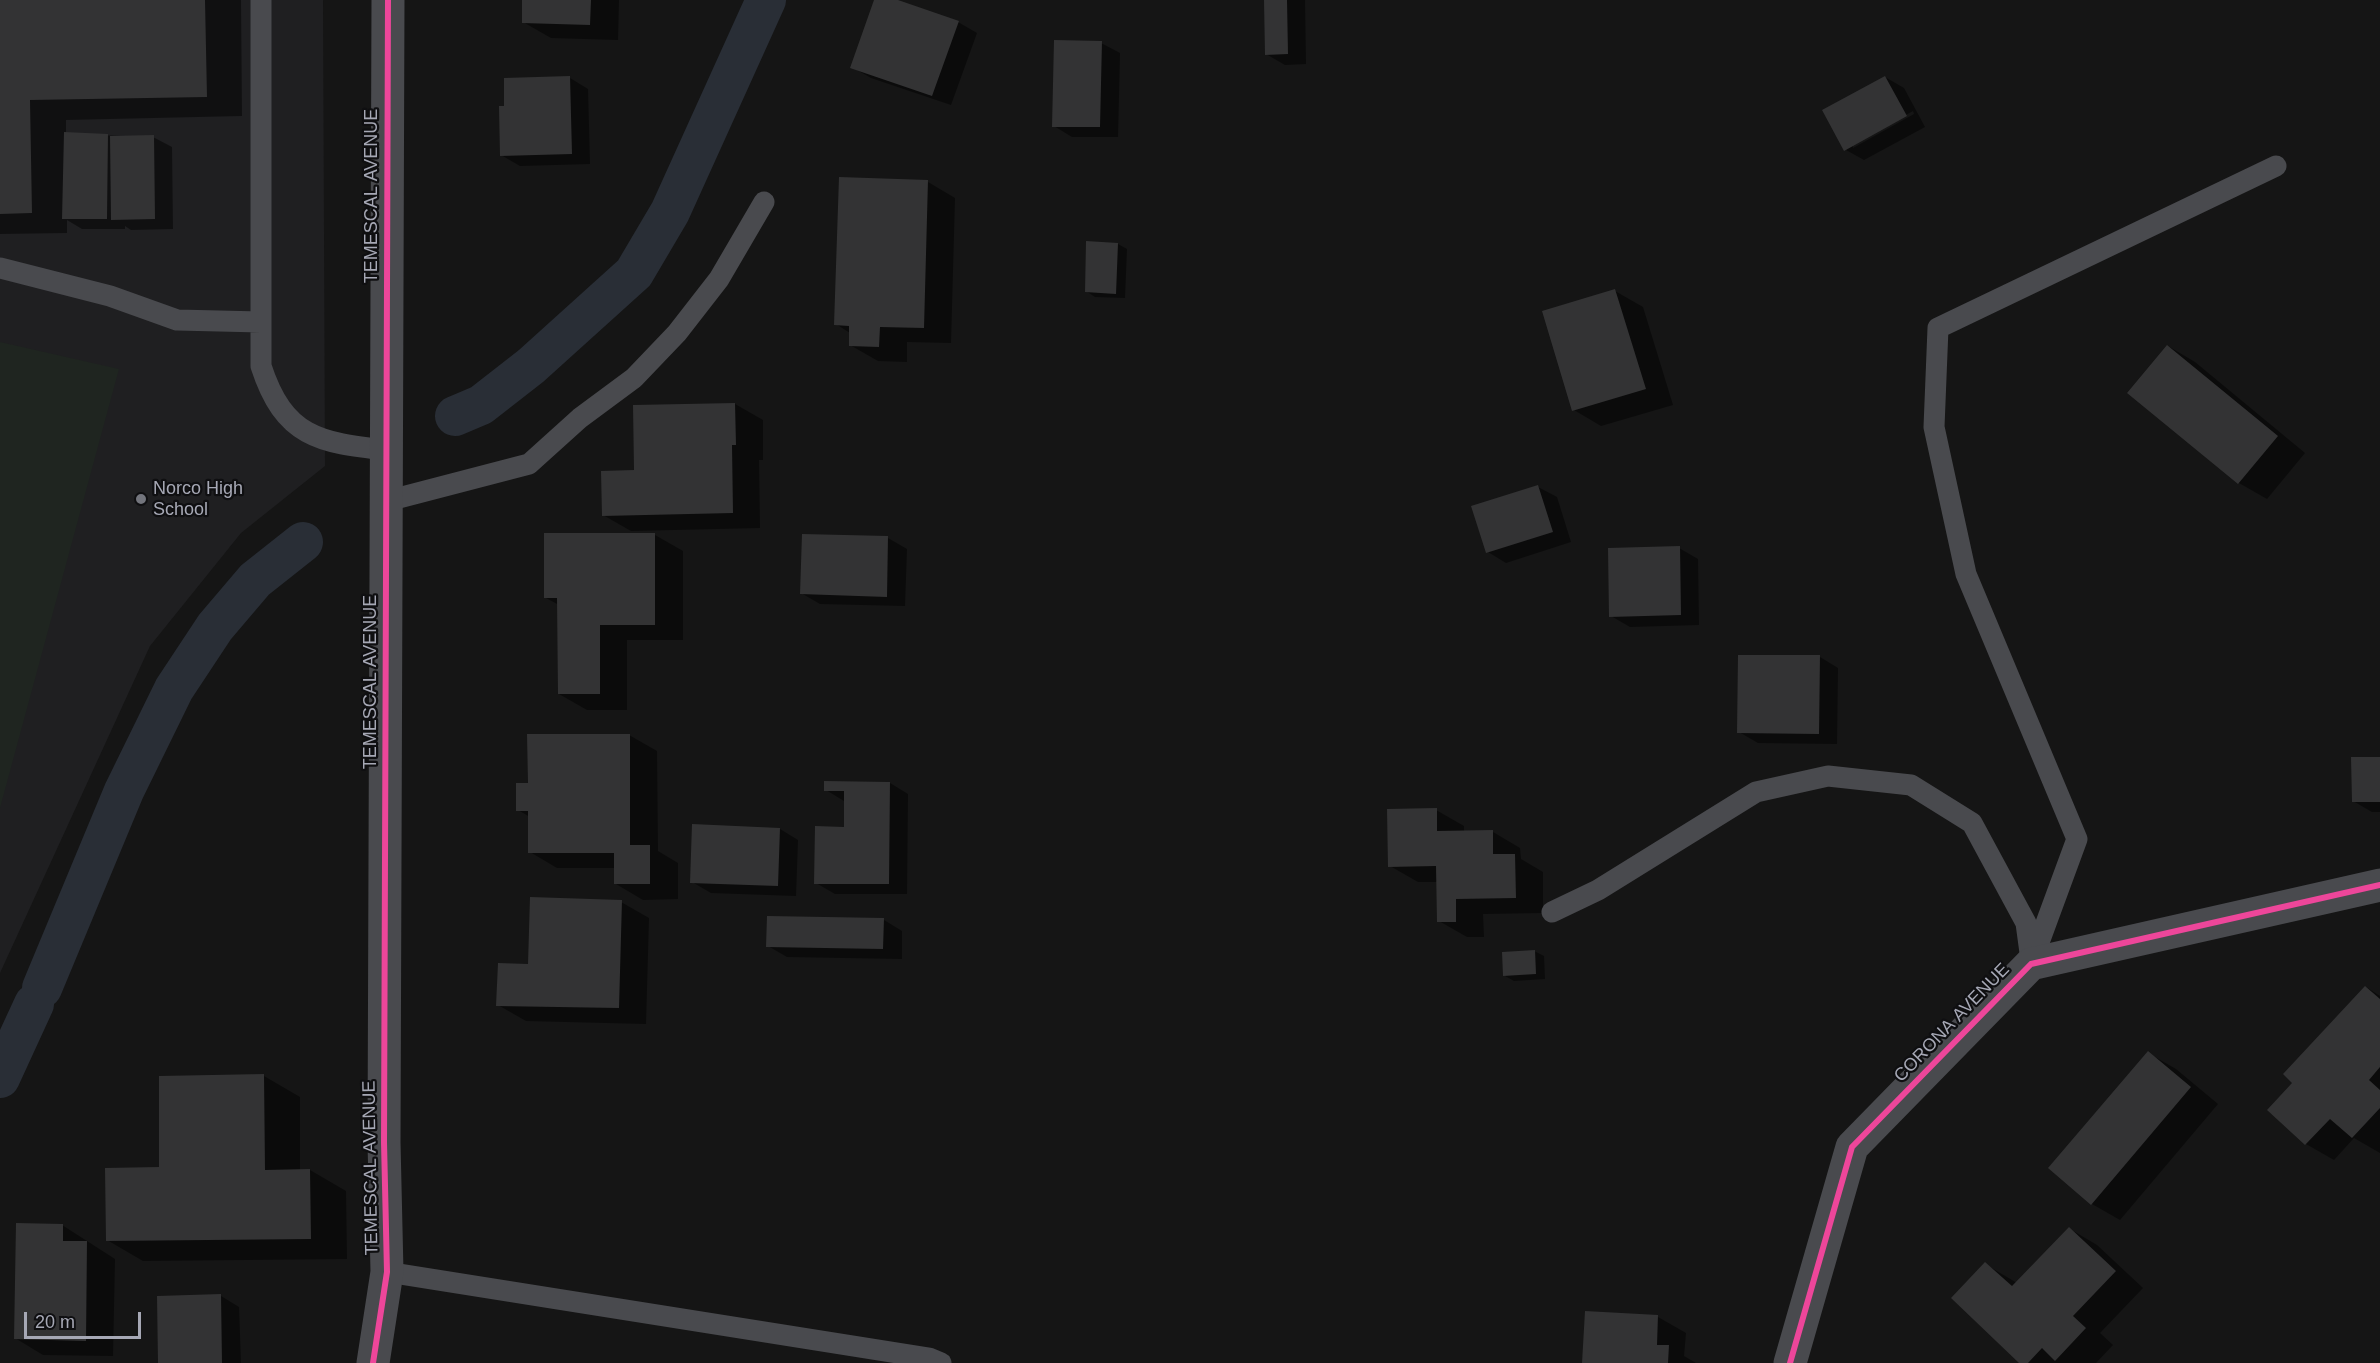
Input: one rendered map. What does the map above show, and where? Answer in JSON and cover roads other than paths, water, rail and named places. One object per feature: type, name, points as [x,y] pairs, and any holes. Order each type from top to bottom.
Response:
[{"type":"street","name":"TEMESCAL AVENUE","points":[[373,1363],[387,1272],[384,1142],[388,0]]},
{"type":"street","name":"CORONA AVENUE","points":[[1790,1363],[1852,1147],[2031,964],[2380,885]]},
{"type":"lane","points":[[261,0],[261,366],[276,403],[309,435],[336,445],[387,450]]},
{"type":"lane","points":[[2031,964],[2077,839],[1966,574],[1934,427],[1938,328],[2276,166]]},
{"type":"lane","points":[[387,501],[529,464],[580,418],[634,378],[677,333],[718,279],[764,202]]},
{"type":"lane","points":[[0,268],[110,296],[177,320],[261,322]]},
{"type":"lane","points":[[1552,912],[1599,890],[1756,792],[1828,776],[1911,785],[1972,823],[2026,923],[2031,964]]},
{"type":"lane","points":[[387,1272],[917,1356],[941,1363]]},
{"type":"waterway","points":[[455,416],[481,405],[531,366],[634,273],[670,212],[766,0]]},
{"type":"waterway","points":[[42,988],[124,791],[174,689],[215,627],[255,580],[303,542]]},
{"type":"waterway","points":[[0,1078],[34,1004]]},
{"type":"place","name":"Norco High School","points":[[141,499]]}]
